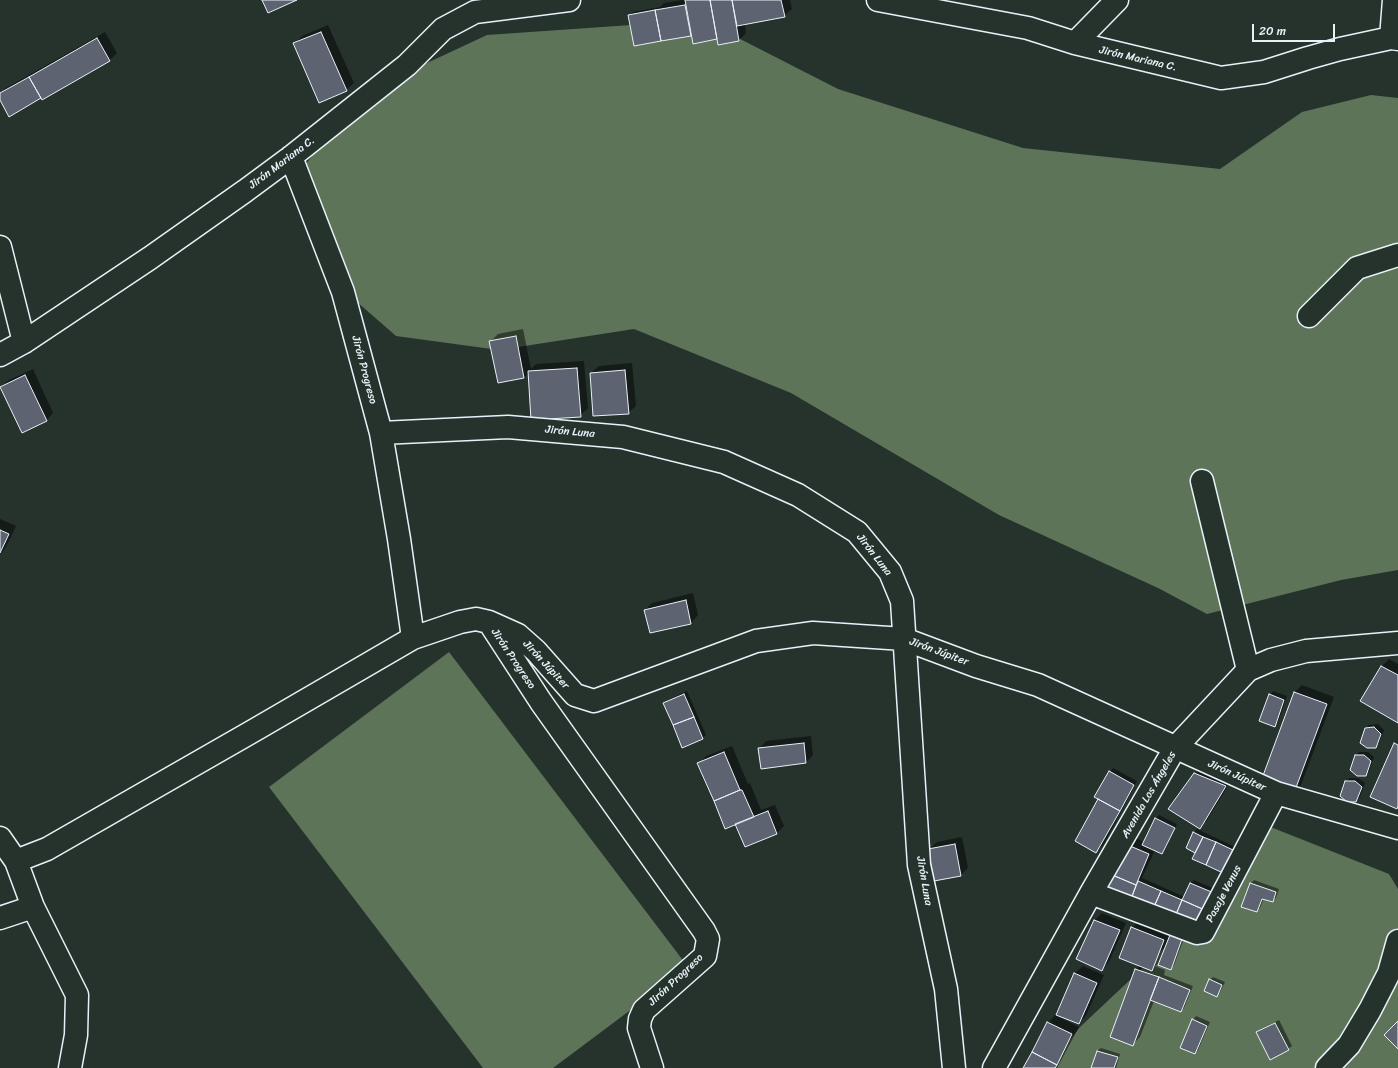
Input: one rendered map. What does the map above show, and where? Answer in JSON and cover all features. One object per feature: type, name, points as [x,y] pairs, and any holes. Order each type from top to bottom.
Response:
[{"type":"street","name":"Jirón Mariana C.","points":[[0,355],[24,342],[150,258],[291,157],[407,65],[444,30],[475,12],[569,0]]},
{"type":"street","name":"Jirón Mariana C.","points":[[878,0],[1028,28],[1075,43],[1221,78],[1264,72],[1308,58],[1395,39]]},
{"type":"street","points":[[1075,43],[1117,0]]},
{"type":"street","points":[[1394,0],[1395,39]]},
{"type":"street","name":"Jirón Progreso","points":[[291,157],[343,292],[381,432],[399,539],[413,638],[460,622],[476,619],[488,622],[541,702],[704,931],[708,939],[705,956],[644,1010],[642,1014],[639,1028],[652,1068]]},
{"type":"street","points":[[0,247],[24,342]]},
{"type":"street","points":[[1309,316],[1358,268],[1398,255]]},
{"type":"street","name":"Jirón Luna","points":[[381,432],[508,427],[623,437],[724,462],[798,495],[857,532],[890,572],[902,601],[919,865],[946,989],[954,1068]]},
{"type":"street","points":[[1202,481],[1248,670]]},
{"type":"street","name":"Jirón Júpiter","points":[[488,622],[518,635],[536,651],[575,695],[594,701],[756,641],[813,633],[904,639],[976,666],[1038,685],[1276,793],[1398,828]]},
{"type":"street","points":[[16,861],[47,849],[413,638]]},
{"type":"street","name":"Avenida Los Ángeles","points":[[994,1068],[1091,893],[1175,748],[1248,670],[1271,660],[1306,651],[1398,644]]},
{"type":"street","name":"Pasaje Venus","points":[[1091,893],[1197,933],[1203,932],[1276,793]]},
{"type":"street","points":[[0,838],[16,861],[33,907],[77,995],[76,1034],[70,1068]]},
{"type":"street","points":[[0,918],[33,907]]},
{"type":"street","points":[[1326,1068],[1349,1045],[1370,1010],[1389,973],[1398,941]]},
{"type":"green space","points":[[703,20],[838,89],[1023,148],[1220,169],[1302,112],[1371,95],[1398,98],[1398,570],[1341,580],[1207,614],[1158,588],[999,515],[791,393],[634,329],[499,350],[396,336],[341,288],[295,177],[365,92],[487,35]]},
{"type":"green space","points":[[449,652],[688,967],[553,1068],[483,1068],[269,787]]},
{"type":"green space","points":[[1258,822],[1389,874],[1398,889],[1398,1068],[1048,1068],[1080,1027],[1200,914]]},
{"type":"building","points":[[262,0],[297,0],[268,13]]},
{"type":"building","points":[[685,0],[710,0],[717,39],[693,44]]},
{"type":"building","points":[[710,0],[732,0],[739,41],[718,45]]},
{"type":"building","points":[[732,0],[781,0],[785,17],[737,26]]},
{"type":"building","points":[[685,5],[691,36],[661,41],[655,10]]},
{"type":"building","points":[[655,10],[661,41],[634,46],[628,15]]},
{"type":"building","points":[[321,32],[347,91],[319,103],[293,43]]},
{"type":"building","points":[[97,38],[110,61],[42,100],[29,77]]},
{"type":"building","points":[[29,77],[41,98],[9,117],[0,100],[0,93]]},
{"type":"building","points":[[516,336],[524,378],[498,383],[489,341]]},
{"type":"building","points":[[577,368],[581,417],[531,420],[528,371]]},
{"type":"building","points":[[625,370],[629,414],[593,416],[590,373]]},
{"type":"building","points":[[25,375],[47,421],[22,433],[0,387]]},
{"type":"building","points":[[0,530],[9,534],[0,553]]},
{"type":"building","points":[[686,600],[691,624],[650,633],[644,610]]},
{"type":"building","points":[[1381,666],[1398,675],[1398,723],[1360,701]]},
{"type":"building","points":[[1294,692],[1327,704],[1294,793],[1261,781]]},
{"type":"building","points":[[684,694],[694,717],[673,725],[663,703]]},
{"type":"building","points":[[1269,694],[1284,700],[1275,727],[1259,721]]},
{"type":"building","points":[[694,717],[703,739],[682,748],[673,725]]},
{"type":"building","points":[[1374,727],[1381,734],[1376,748],[1367,748],[1360,743],[1365,728]]},
{"type":"building","points":[[804,743],[806,763],[761,769],[758,748]]},
{"type":"building","points":[[1394,743],[1398,745],[1397,809],[1370,797]]},
{"type":"building","points":[[724,752],[740,790],[714,801],[697,763]]},
{"type":"building","points":[[1355,755],[1364,755],[1371,761],[1366,776],[1357,776],[1350,770]]},
{"type":"building","points":[[1109,771],[1134,785],[1120,811],[1094,797]]},
{"type":"building","points":[[1194,773],[1226,786],[1200,829],[1168,809]]},
{"type":"building","points":[[1345,781],[1355,781],[1362,787],[1356,802],[1347,802],[1340,796]]},
{"type":"building","points":[[742,790],[754,817],[725,829],[714,801]]},
{"type":"building","points":[[1098,799],[1120,811],[1096,853],[1075,841]]},
{"type":"building","points":[[768,811],[777,834],[745,847],[735,824]]},
{"type":"building","points":[[1155,818],[1175,828],[1162,854],[1142,845]]},
{"type":"building","points":[[1193,832],[1203,837],[1195,853],[1186,848]]},
{"type":"building","points":[[1203,837],[1216,842],[1206,865],[1192,859]]},
{"type":"building","points":[[1216,842],[1233,850],[1223,873],[1206,865]]},
{"type":"building","points":[[1123,843],[1149,854],[1136,885],[1110,874]]},
{"type":"building","points":[[955,844],[961,876],[934,881],[928,849]]},
{"type":"building","points":[[1110,874],[1136,885],[1131,899],[1104,887]]},
{"type":"building","points":[[1138,881],[1161,891],[1153,909],[1131,899]]},
{"type":"building","points":[[1190,883],[1214,893],[1207,911],[1182,900]]},
{"type":"building","points":[[1250,883],[1276,892],[1273,902],[1262,899],[1257,912],[1241,907]]},
{"type":"building","points":[[1161,891],[1182,900],[1175,917],[1153,909]]},
{"type":"building","points":[[1182,900],[1207,911],[1199,928],[1175,917]]},
{"type":"building","points":[[1094,920],[1120,930],[1102,971],[1076,959]]},
{"type":"building","points":[[1131,927],[1164,940],[1152,971],[1119,958]]},
{"type":"building","points":[[1170,935],[1182,939],[1171,970],[1158,965]]},
{"type":"building","points":[[1135,969],[1159,977],[1133,1046],[1110,1037]]},
{"type":"building","points":[[1074,973],[1097,983],[1079,1024],[1056,1015]]},
{"type":"building","points":[[1159,977],[1190,990],[1181,1012],[1150,1000]]},
{"type":"building","points":[[1209,979],[1222,985],[1217,997],[1204,991]]},
{"type":"building","points":[[1192,1019],[1207,1026],[1195,1054],[1180,1048]]},
{"type":"building","points":[[1398,1021],[1398,1049],[1384,1035]]},
{"type":"building","points":[[1047,1022],[1072,1034],[1057,1065],[1032,1052]]},
{"type":"building","points":[[1275,1023],[1289,1050],[1270,1060],[1256,1032]]},
{"type":"building","points":[[1097,1051],[1118,1057],[1114,1068],[1091,1068]]},
{"type":"building","points":[[1032,1052],[1057,1065],[1055,1068],[1023,1068]]}]
